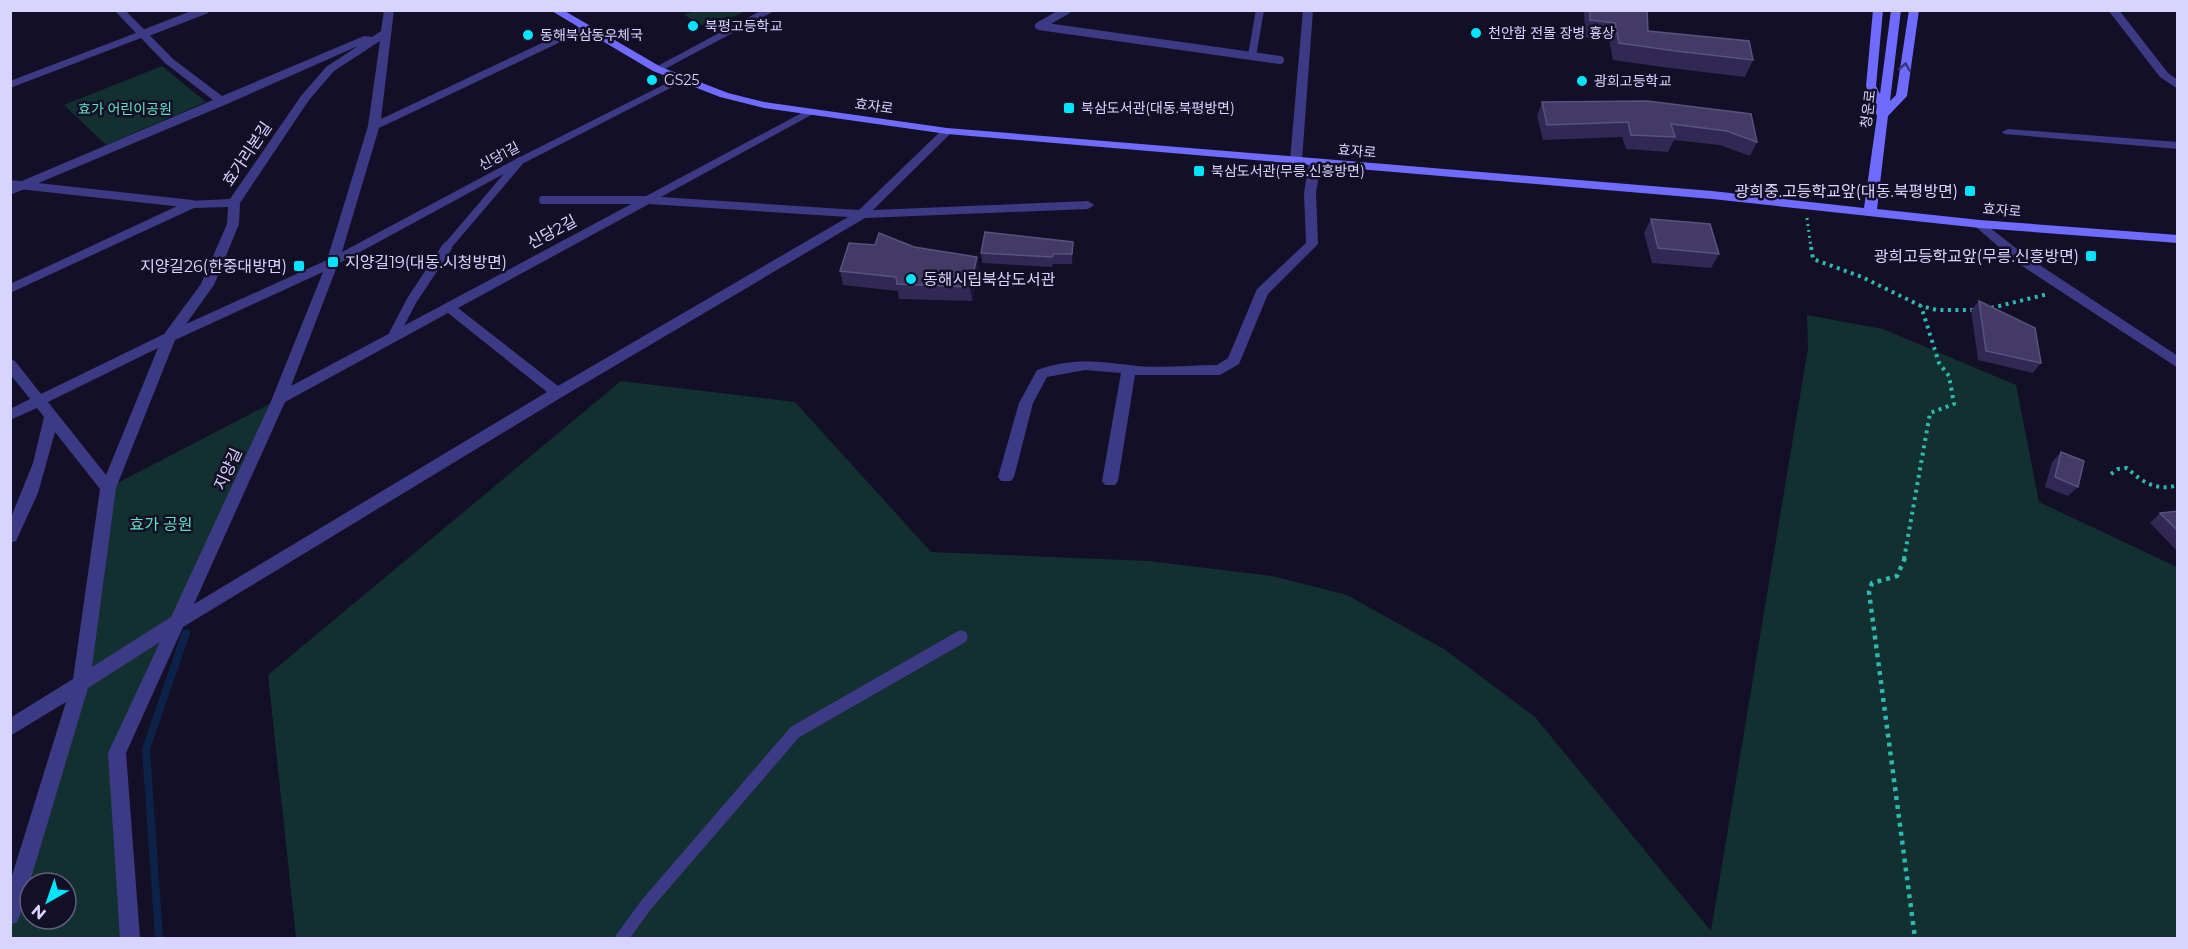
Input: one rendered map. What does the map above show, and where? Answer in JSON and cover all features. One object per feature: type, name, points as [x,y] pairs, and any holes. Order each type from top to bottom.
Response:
[{"type":"street","points":[[120,10],[169,61],[223,102]]},
{"type":"street","name":"지양길","points":[[130,939],[117,753],[279,399],[333,262],[374,126],[389,10]]},
{"type":"street","name":"효자로","points":[[555,10],[657,69],[681,80],[764,105],[809,112],[947,131],[1806,205],[1980,224],[2178,239]]},
{"type":"street","points":[[657,69],[771,10]]},
{"type":"street","points":[[1296,160],[1308,10]]},
{"type":"street","points":[[1878,10],[1871,86],[1882,116],[1901,96],[1914,10]]},
{"type":"street","name":"청운로","points":[[1870,212],[1896,10]]},
{"type":"street","points":[[2113,10],[2164,75],[2178,86]]},
{"type":"street","points":[[374,126],[584,27]]},
{"type":"street","points":[[10,191],[16,185],[223,102],[354,42],[386,33]]},
{"type":"street","name":"효가리본길","points":[[10,915],[81,682],[108,488],[169,337],[207,285],[233,224],[234,203],[305,98],[330,69],[386,33]]},
{"type":"street","points":[[10,85],[143,34]]},
{"type":"street","name":"신당1길","points":[[10,415],[169,337],[333,262],[520,162],[681,80]]},
{"type":"street","name":"신당2길","points":[[279,399],[809,112]]},
{"type":"street","points":[[10,728],[177,622],[557,393],[862,214],[947,131]]},
{"type":"street","points":[[2008,132],[2178,146]]},
{"type":"street","points":[[1006,477],[1026,403],[1042,374],[1066,365],[1116,366],[1129,370],[1220,369],[1234,361],[1262,292],[1312,244],[1310,193],[1316,162]]},
{"type":"street","points":[[645,200],[862,214],[1088,205]]},
{"type":"street","points":[[10,290],[192,204],[234,203]]},
{"type":"street","points":[[1980,224],[2020,259],[2178,363]]},
{"type":"street","points":[[449,307],[557,393]]},
{"type":"street","points":[[10,364],[108,488]]},
{"type":"street","points":[[1110,481],[1129,370]]},
{"type":"street","points":[[10,537],[26,505],[45,455],[51,416]]},
{"type":"lane","points":[[143,34],[205,10]]},
{"type":"lane","points":[[1067,10],[1039,26],[1280,60]]},
{"type":"lane","points":[[1252,56],[1260,10]]},
{"type":"lane","points":[[392,338],[412,300],[447,246],[520,162]]},
{"type":"lane","points":[[16,185],[192,204]]},
{"type":"lane","points":[[543,200],[645,200]]},
{"type":"lane","points":[[622,939],[646,905],[795,732],[961,637]]},
{"type":"path","points":[[1806,205],[1813,259],[1862,277],[1921,306],[1937,310],[1979,310]]},
{"type":"path","points":[[1989,308],[2036,298],[2065,288]]},
{"type":"path","points":[[1915,939],[1869,592],[1872,583],[1897,576],[1907,552],[1930,413],[1954,404],[1949,376],[1939,363],[1921,306]]},
{"type":"path","points":[[2111,474],[2118,469],[2127,468],[2139,480],[2158,489],[2178,485]]},
{"type":"green space","points":[[693,11],[745,11],[709,29],[684,15]]},
{"type":"green space","name":"효가 어린이공원","points":[[162,66],[206,102],[106,145],[64,105]]},
{"type":"green space","points":[[1807,315],[1883,329],[2016,385],[2039,502],[2177,567],[2177,938],[296,938],[268,675],[621,381],[795,402],[931,552],[1149,561],[1272,576],[1347,595],[1444,649],[1535,717],[1711,931],[1808,348]]},
{"type":"green space","name":"효가 공원","points":[[279,399],[118,753],[123,938],[11,938],[11,915],[18,892],[18,931],[78,931],[78,871],[24,871],[81,682],[108,488]]},
{"type":"building","points":[[1590,10],[1647,10],[1648,31],[1749,41],[1753,60],[1619,43],[1615,23],[1590,20]]},
{"type":"building","points":[[1647,101],[1751,114],[1757,142],[1727,131],[1671,124],[1675,137],[1631,135],[1628,122],[1547,125],[1542,102]]},
{"type":"building","points":[[1651,219],[1710,224],[1719,254],[1658,248]]},
{"type":"building","points":[[985,232],[1073,242],[1072,254],[1053,254],[1052,257],[981,253]]},
{"type":"building","points":[[879,233],[914,247],[977,257],[970,287],[897,284],[896,277],[840,271],[849,243],[875,245]]},
{"type":"building","points":[[1979,301],[2035,328],[2041,363],[1986,351]]},
{"type":"building","points":[[2061,452],[2084,461],[2078,487],[2055,477]]},
{"type":"building","points":[[2178,511],[2178,531],[2160,513]]},
{"type":"waterway","points":[[159,938],[146,749],[186,633]]},
{"type":"place","name":"북평고등학교","points":[[693,26]]},
{"type":"place","name":"천안함 전몰 장병 흉상","points":[[1476,33]]},
{"type":"place","name":"동해북삼동우체국","points":[[528,35]]},
{"type":"place","name":"GS25","points":[[652,80]]},
{"type":"place","name":"광희고등학교","points":[[1582,81]]},
{"type":"place","name":"북삼도서관(대동.북평방면)","points":[[1069,108]]},
{"type":"place","name":"북삼도서관(무릉.신흥방면)","points":[[1199,171]]},
{"type":"place","name":"광희중.고등학교앞(대동.북평방면)","points":[[1970,191]]},
{"type":"place","name":"광희고등학교앞(무릉.신흥방면)","points":[[2091,256]]},
{"type":"place","name":"지양길19(대동.시청방면)","points":[[333,262]]},
{"type":"place","name":"지양길26(한중대방면)","points":[[299,266]]},
{"type":"place","name":"동해시립북삼도서관","points":[[911,279]]}]
